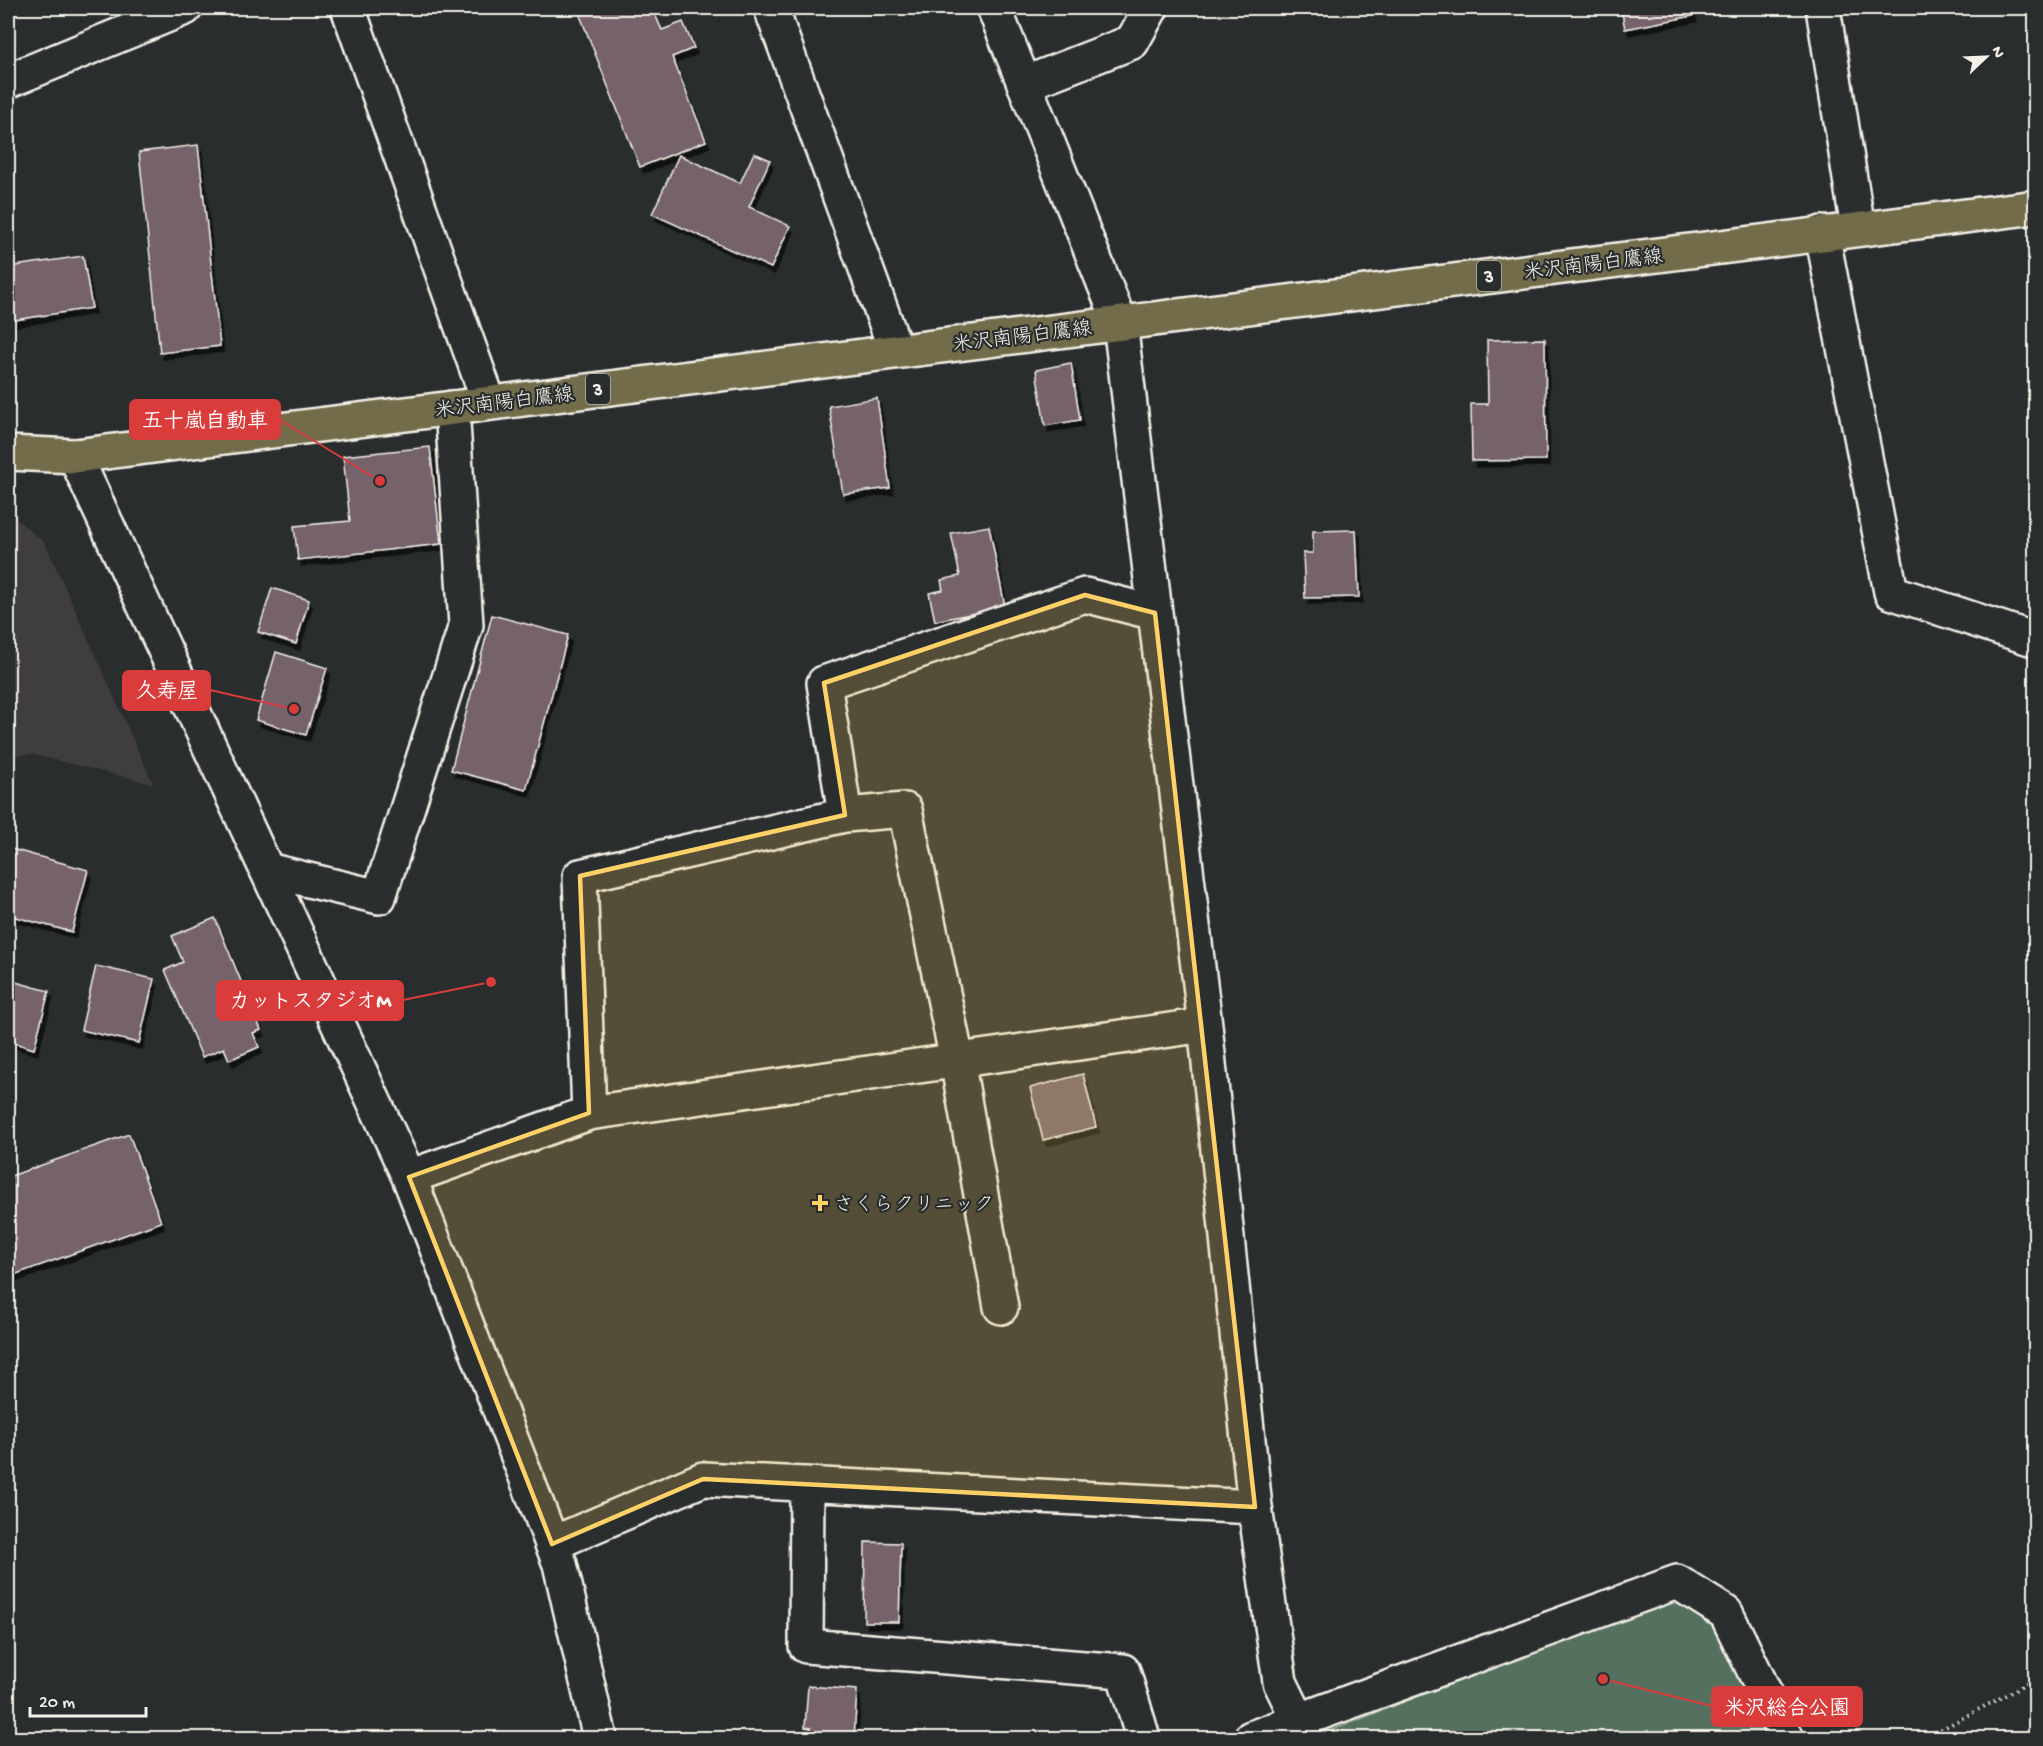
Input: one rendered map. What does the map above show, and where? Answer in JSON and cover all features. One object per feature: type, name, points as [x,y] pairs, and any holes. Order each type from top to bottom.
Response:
[{"type":"main road","name":"米沢南陽白鷹線","points":[[8,453],[75,456],[2036,207]]},
{"type":"street","points":[[348,8],[489,403]]},
{"type":"street","points":[[771,8],[896,351]]},
{"type":"street","points":[[994,8],[1120,323],[1205,1025],[1255,1507],[1280,1682],[1299,1720]]},
{"type":"street","points":[[1024,84],[1132,42],[1151,8]]},
{"type":"street","points":[[1823,8],[1858,229]]},
{"type":"street","points":[[8,81],[174,10]]},
{"type":"street","points":[[1822,233],[1891,592],[2036,640]]},
{"type":"street","points":[[267,870],[380,897],[465,625],[452,408]]},
{"type":"street","points":[[75,456],[409,1177],[560,1564],[600,1738]]},
{"type":"street","points":[[845,815],[824,683],[1085,595],[1155,613]]},
{"type":"street","points":[[589,1113],[580,876],[845,815],[905,810],[957,1060],[1001,1307]]},
{"type":"street","points":[[409,1177],[589,1113],[1205,1025]]},
{"type":"street","points":[[552,1544],[703,1479],[1255,1507]]},
{"type":"street","points":[[807,1484],[806,1646],[1123,1671],[1143,1738]]},
{"type":"street","points":[[1251,1738],[1677,1582],[1726,1613],[1787,1738]]},
{"type":"path","points":[[1925,1738],[2036,1679]]},
{"type":"highlighted area","points":[[1085,595],[1155,613],[1255,1507],[703,1479],[552,1544],[409,1177],[589,1113],[580,876],[845,815],[824,683]]},
{"type":"shaded area","points":[[8,512],[45,543],[153,784],[31,754],[8,756]]},
{"type":"green space","points":[[1674,1596],[1714,1620],[1774,1738],[1312,1738]]},
{"type":"building","points":[[577,8],[652,8],[662,30],[683,22],[694,48],[672,57],[706,141],[640,167]]},
{"type":"building","points":[[1621,8],[1691,8],[1693,16],[1625,29]]},
{"type":"building","points":[[198,145],[220,346],[160,353],[139,152]]},
{"type":"building","points":[[754,153],[770,160],[749,207],[790,226],[771,268],[652,214],[679,155],[740,183]]},
{"type":"building","points":[[83,256],[92,308],[8,321],[8,267]]},
{"type":"building","points":[[1545,339],[1546,460],[1472,461],[1471,404],[1488,404],[1487,340]]},
{"type":"building","points":[[1071,363],[1080,420],[1045,426],[1036,370]]},
{"type":"building","points":[[877,398],[890,488],[843,494],[829,406]]},
{"type":"building","points":[[430,447],[441,544],[298,560],[294,526],[350,521],[343,456]]},
{"type":"building","points":[[989,526],[1005,607],[935,621],[929,593],[943,590],[941,580],[960,576],[951,533]]},
{"type":"building","points":[[1356,530],[1359,597],[1305,598],[1303,553],[1313,553],[1313,531]]},
{"type":"building","points":[[272,588],[309,600],[296,644],[258,632]]},
{"type":"building","points":[[492,615],[568,635],[526,790],[451,770]]},
{"type":"building","points":[[276,652],[327,668],[306,735],[256,720]]},
{"type":"building","points":[[8,848],[88,870],[72,932],[8,915]]},
{"type":"building","points":[[215,918],[261,1030],[253,1033],[259,1047],[229,1060],[224,1048],[202,1057],[165,970],[183,962],[172,936]]},
{"type":"building","points":[[96,966],[154,979],[139,1043],[81,1030]]},
{"type":"building","points":[[8,980],[49,991],[34,1049],[8,1041]]},
{"type":"building","points":[[1083,1074],[1096,1127],[1043,1140],[1030,1088]]},
{"type":"building","points":[[129,1134],[161,1222],[8,1277],[8,1177]]},
{"type":"building","points":[[865,1542],[901,1543],[899,1622],[864,1622]]},
{"type":"building","points":[[808,1686],[857,1690],[854,1738],[811,1738],[811,1728],[805,1727]]},
{"type":"place","name":"五十嵐自動車","points":[[380,481]]},
{"type":"place","name":"久寿屋","points":[[294,709]]},
{"type":"place","name":"カットスタジオM","points":[[491,982]]},
{"type":"place","name":"さくらクリニック","points":[[820,1203]]},
{"type":"place","name":"米沢総合公園","points":[[1603,1679]]}]
